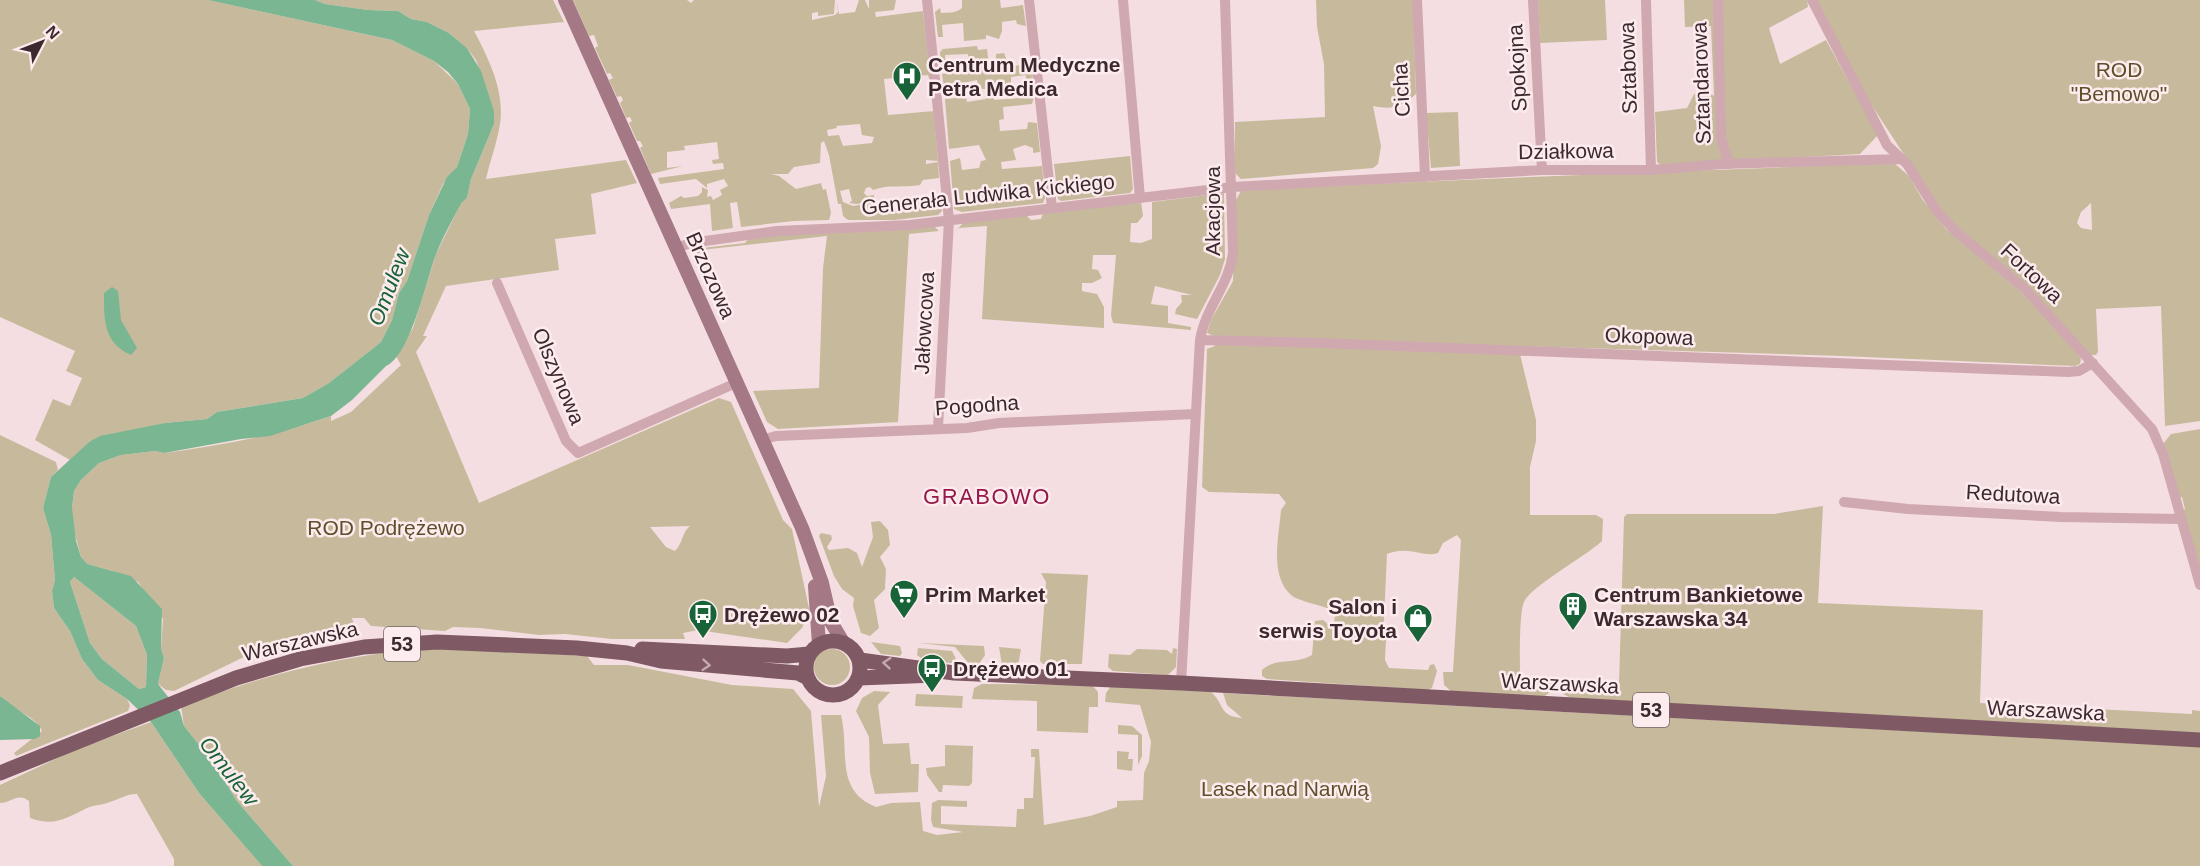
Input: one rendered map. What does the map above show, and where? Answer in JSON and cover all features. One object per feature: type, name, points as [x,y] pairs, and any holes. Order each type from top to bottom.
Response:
[{"type":"main road","name":"Brzozowa","points":[[565,0],[802,528],[831,622],[843,642]]},
{"type":"main road","name":"Brzozowa","points":[[814,650],[816,569]]},
{"type":"main road","name":"53","points":[[814,650],[831,641],[843,642]]},
{"type":"main road","points":[[843,642],[855,652],[860,660],[859,678]]},
{"type":"main road","name":"Warszawska","points":[[0,773],[184,698],[284,663],[380,645],[469,643],[627,653],[661,661],[798,674],[808,678]]},
{"type":"main road","name":"Warszawska","points":[[627,653],[643,649],[786,656],[814,650]]},
{"type":"main road","points":[[808,678],[806,667],[814,650]]},
{"type":"main road","name":"Warszawska","points":[[860,660],[954,673],[1181,683],[2200,740]]},
{"type":"main road","name":"Warszawska","points":[[859,678],[909,678],[954,673]]},
{"type":"main road","name":"53","points":[[808,678],[819,691],[836,695],[848,691],[859,678]]},
{"type":"street","name":"Jałowcowa","points":[[927,0],[949,219],[938,428]]},
{"type":"street","points":[[1029,0],[1052,208]]},
{"type":"street","points":[[1123,0],[1140,198]]},
{"type":"street","name":"Akacjowa","points":[[1181,683],[1200,340],[1208,314],[1232,265],[1233,187],[1225,0]]},
{"type":"street","name":"Cicha","points":[[1417,0],[1425,177]]},
{"type":"street","name":"Spokojna","points":[[1533,0],[1542,170]]},
{"type":"street","name":"Sztabowa","points":[[1646,0],[1651,170]]},
{"type":"street","name":"Sztandarowa","points":[[1718,0],[1721,138],[1729,164]]},
{"type":"street","name":"Fortowa","points":[[1812,0],[1887,145],[1913,173],[1926,196],[1946,222],[2011,276],[2094,363],[2156,434],[2200,585]]},
{"type":"street","name":"Działkowa","points":[[1233,187],[1542,170],[1651,170],[1729,164],[1900,159]]},
{"type":"street","name":"Generała Ludwika Kickiego","points":[[676,248],[691,243],[776,231],[910,225],[1233,187]]},
{"type":"street","name":"Olszynowa","points":[[497,283],[566,441],[578,453],[736,383]]},
{"type":"street","name":"Okopowa","points":[[1200,340],[2068,372],[2079,371],[2094,363]]},
{"type":"street","name":"Pogodna","points":[[762,440],[776,436],[1195,414]]},
{"type":"street","name":"Redutowa","points":[[1844,502],[1908,509],[2061,517],[2181,519]]},
{"type":"green space","points":[[0,0],[208,0],[392,40],[434,61],[458,84],[470,109],[468,134],[457,167],[443,184],[429,215],[407,281],[399,293],[392,320],[381,342],[329,383],[303,398],[217,412],[207,419],[165,423],[89,442],[70,460],[35,440],[53,399],[70,406],[82,378],[66,371],[75,351],[0,317]]},
{"type":"green space","name":"ROD Podrężewo","points":[[315,0],[553,0],[564,22],[474,31],[490,64],[498,88],[501,112],[486,179],[626,160],[637,183],[591,194],[596,234],[555,239],[559,270],[446,286],[423,336],[427,336],[416,352],[479,503],[719,398],[731,402],[783,520],[792,529],[810,613],[802,628],[787,643],[698,630],[683,633],[685,639],[612,639],[565,634],[539,635],[480,628],[453,627],[445,631],[371,626],[364,618],[352,618],[355,628],[273,651],[257,658],[246,656],[174,691],[166,690],[158,684],[164,658],[161,649],[163,619],[138,582],[113,571],[86,564],[81,557],[72,523],[74,491],[81,480],[99,463],[121,455],[155,451],[164,453],[228,443],[290,429],[331,416],[331,421],[351,412],[401,365],[396,356],[413,328],[436,254],[462,201],[467,198],[471,179],[494,124],[494,111],[476,60],[467,48],[449,33],[427,22],[411,19],[398,11],[368,10],[325,4]],"holes":[[[690,526],[675,551],[666,547],[650,527]]]},
{"type":"green space","points":[[573,0],[687,0],[691,3],[694,0],[835,0],[834,14],[818,16],[818,12],[812,13],[812,20],[835,15],[838,12],[836,0],[839,14],[855,12],[859,0],[865,0],[869,9],[869,0],[896,0],[894,10],[875,12],[876,17],[923,11],[931,84],[928,75],[884,79],[888,115],[934,111],[938,161],[926,160],[926,164],[938,162],[939,178],[923,180],[920,185],[914,186],[885,187],[873,190],[870,187],[866,188],[864,193],[867,196],[874,195],[874,201],[857,204],[849,203],[852,201],[849,189],[840,191],[843,202],[853,206],[870,203],[878,211],[902,208],[911,200],[941,196],[942,211],[938,215],[894,220],[848,220],[843,216],[841,204],[838,204],[829,155],[824,141],[821,143],[820,163],[794,167],[788,174],[771,174],[779,176],[796,189],[821,183],[823,190],[826,189],[831,213],[829,220],[741,227],[737,202],[730,203],[733,228],[712,231],[710,204],[671,209],[669,203],[681,196],[684,198],[698,196],[702,192],[702,187],[708,190],[707,197],[711,196],[713,200],[722,195],[720,190],[728,186],[724,179],[707,184],[707,188],[696,179],[660,184],[658,178],[724,169],[723,163],[713,164],[712,160],[719,159],[717,142],[684,146],[685,150],[667,152],[667,168],[683,166],[651,174],[640,148],[643,146],[640,141],[637,141],[629,123],[632,121],[630,117],[626,118],[620,103],[623,100],[621,96],[617,97],[609,80],[613,78],[610,73],[607,74],[595,48],[598,46],[594,35],[589,36]],"holes":[[[860,124],[862,135],[874,137],[872,143],[843,146],[839,135],[828,136],[827,130],[837,128],[836,126]]]},
{"type":"green space","points":[[962,0],[1000,0],[1001,8],[1023,5],[1026,26],[1017,24],[1016,20],[1002,22],[999,39],[986,35],[986,39],[964,41],[963,23],[942,25],[943,37],[938,37],[935,12],[940,8],[941,13],[956,11],[962,8]]},
{"type":"green space","points":[[1316,0],[1413,0],[1416,94],[1396,106],[1386,108],[1373,106],[1381,146],[1378,164],[1373,168],[1241,179],[1235,173],[1235,122],[1325,117],[1324,64],[1317,27]]},
{"type":"green space","points":[[1538,0],[1605,0],[1607,40],[1540,43]]},
{"type":"green space","points":[[1684,0],[1807,0],[1808,7],[1769,28],[1780,64],[1826,40],[1878,135],[1860,154],[1661,165],[1657,162],[1655,112],[1687,108],[1694,94],[1710,93],[1714,96],[1711,26],[1685,27]]},
{"type":"green space","name":"ROD \"Bemowo\"","points":[[1817,0],[2200,0],[2200,421],[2165,426],[2161,306],[2096,309],[2098,352],[2096,355],[2091,355],[1947,220],[1861,89]],"holes":[[[2091,203],[2092,230],[2081,228],[2077,223],[2081,212]]]},
{"type":"green space","points":[[977,46],[978,50],[987,49],[990,74],[995,73],[996,54],[1004,53],[1009,66],[1026,65],[1026,60],[1030,59],[1033,88],[1025,89],[1026,75],[1011,77],[1011,91],[1033,90],[1034,94],[994,97],[994,100],[1034,97],[1032,104],[1003,107],[1004,119],[999,120],[1000,131],[1027,129],[1028,122],[1037,123],[1040,152],[1033,153],[1033,148],[1025,145],[1013,149],[1016,160],[1001,162],[1002,169],[1042,166],[1045,198],[1043,203],[962,212],[954,209],[950,161],[960,158],[962,170],[979,168],[981,161],[986,160],[979,145],[949,149],[945,99],[966,97],[967,102],[986,99],[985,89],[979,89],[977,80],[944,87],[942,74],[966,69],[969,62],[968,54],[945,55],[946,66],[941,67],[940,52],[943,49]]},
{"type":"green space","points":[[1458,112],[1460,166],[1431,168],[1426,113]]},
{"type":"green space","points":[[1130,156],[1133,189],[1130,193],[1061,201],[1058,199],[1054,164]]},
{"type":"green space","points":[[1894,163],[1909,176],[1922,199],[1946,229],[2020,291],[2075,349],[2081,359],[2080,364],[2075,366],[1518,346],[1536,420],[1536,441],[1530,467],[1530,515],[1596,515],[1603,519],[1602,541],[1537,588],[1529,595],[1522,608],[1520,677],[1552,679],[1551,692],[1543,697],[1451,691],[1444,685],[1443,672],[1453,672],[1461,540],[1457,535],[1443,543],[1438,553],[1402,551],[1387,554],[1383,640],[1386,640],[1385,660],[1389,668],[1428,670],[1430,665],[1434,664],[1437,671],[1432,688],[1427,690],[1267,679],[1262,676],[1262,670],[1267,666],[1312,655],[1315,621],[1323,620],[1334,629],[1335,611],[1294,597],[1284,587],[1278,566],[1277,543],[1281,510],[1286,503],[1279,494],[1209,492],[1202,487],[1207,349],[1215,346],[1214,336],[1207,333],[1211,320],[1233,281],[1236,200],[1241,191]]},
{"type":"green space","points":[[1224,193],[1225,259],[1220,275],[1197,319],[1175,314],[1182,302],[1181,295],[1192,295],[1155,286],[1151,304],[1168,306],[1168,323],[1191,327],[1191,330],[1113,323],[1111,315],[1116,255],[1093,255],[1092,269],[1098,270],[1102,278],[1092,283],[1082,283],[1082,291],[1097,294],[1104,307],[1104,328],[982,319],[987,226],[959,228],[954,233],[963,223],[1026,215],[1031,220],[1041,219],[1043,213],[1141,202],[1143,216],[1137,223],[1131,223],[1130,242],[1141,243],[1152,239],[1152,202]]},
{"type":"green space","points":[[934,226],[939,231],[909,234],[898,422],[778,429],[767,422],[753,391],[819,388],[823,268],[827,236],[701,250],[697,258],[715,303],[695,257],[698,245],[702,248],[745,243],[749,238],[804,232]]},
{"type":"green space","points":[[2200,429],[2200,572],[2182,511],[2185,509],[2182,497],[2179,498],[2163,444],[2171,434]]},
{"type":"green space","points":[[0,435],[56,462],[58,470],[51,477],[43,508],[51,535],[55,580],[52,591],[54,608],[70,631],[82,659],[98,680],[127,699],[130,705],[128,711],[16,756],[14,753],[42,731],[39,725],[0,696]]},
{"type":"green space","points":[[1823,506],[1818,603],[1983,610],[1980,703],[2192,714],[2192,710],[2200,711],[2200,733],[1571,698],[1563,694],[1564,680],[1619,683],[1624,517],[1627,514],[1774,514]]},
{"type":"green space","points":[[880,521],[888,530],[890,545],[880,557],[886,569],[885,589],[874,600],[879,628],[870,636],[861,633],[853,606],[854,598],[842,589],[834,576],[819,536],[821,533],[831,535],[832,539],[827,547],[829,550],[848,548],[857,553],[862,567],[873,537],[871,522]]},
{"type":"green space","points":[[1041,573],[1088,575],[1082,664],[1043,664],[1040,661],[1046,582]]},
{"type":"green space","points":[[74,577],[136,626],[147,655],[146,687],[139,689],[102,659],[90,643],[70,582]]},
{"type":"green space","points":[[871,642],[900,646],[902,653],[900,656],[881,654]]},
{"type":"green space","points":[[919,643],[984,646],[985,655],[979,664],[969,664],[955,647]]},
{"type":"green space","points":[[999,647],[1021,649],[1018,666],[1002,665]]},
{"type":"green space","points":[[918,648],[952,651],[956,659],[952,663],[926,662],[917,655]]},
{"type":"green space","points":[[1173,648],[1177,649],[1176,667],[1168,675],[1113,671],[1108,667],[1109,654],[1130,655],[1137,649],[1167,650],[1172,654]]},
{"type":"green space","name":"Lasek nad Narwią","points":[[417,649],[465,649],[587,656],[594,665],[628,665],[732,685],[793,689],[811,711],[819,807],[826,776],[821,715],[841,715],[846,768],[854,791],[863,800],[876,807],[891,803],[920,802],[923,831],[937,835],[963,832],[933,827],[932,803],[938,800],[967,801],[967,807],[941,806],[941,824],[1016,827],[1017,809],[1024,809],[1024,798],[1033,798],[1035,757],[1031,757],[1031,749],[1039,749],[1044,825],[1090,816],[1117,807],[1117,801],[1143,800],[1144,773],[1149,761],[1151,742],[1140,705],[1105,702],[1106,693],[1111,686],[1211,692],[1225,712],[1242,718],[1227,705],[1223,693],[2200,747],[2200,866],[293,866],[236,800],[216,766],[184,726],[181,706],[268,677],[356,657]]},
{"type":"green space","points":[[832,649],[845,654],[850,667],[845,680],[832,685],[819,680],[814,667],[819,654]]},
{"type":"green space","points":[[982,684],[1092,685],[1098,692],[1098,707],[1089,707],[1088,733],[1037,731],[1037,701],[972,699],[974,688]]},
{"type":"green space","points":[[874,691],[890,692],[878,705],[883,744],[909,743],[911,764],[919,764],[918,792],[875,794],[870,773],[869,737],[856,711],[862,698]]},
{"type":"green space","points":[[916,694],[963,696],[962,708],[915,706]]},
{"type":"green space","points":[[151,722],[199,793],[262,866],[174,866],[174,859],[137,794],[90,807],[60,820],[46,822],[30,818],[29,801],[25,799],[18,798],[0,803],[0,785],[77,749]]},
{"type":"green space","points":[[1118,725],[1132,726],[1142,735],[1142,756],[1138,765],[1138,735],[1118,734]]},
{"type":"green space","points":[[945,745],[973,746],[972,783],[969,786],[943,785],[942,792],[939,792],[927,775],[926,768],[945,766]]},
{"type":"green space","points":[[1117,751],[1129,752],[1128,759],[1133,759],[1132,771],[1117,769]]},
{"type":"shaded area","points":[[208,0],[315,0],[325,4],[368,10],[398,11],[411,19],[427,22],[449,33],[467,48],[481,71],[494,111],[494,124],[471,179],[467,198],[462,202],[435,257],[422,300],[403,348],[395,359],[352,400],[331,416],[270,436],[164,453],[155,451],[121,455],[99,463],[81,480],[74,491],[72,508],[76,541],[81,557],[87,564],[131,576],[162,609],[161,649],[164,658],[158,684],[180,712],[184,726],[216,766],[236,800],[293,866],[262,866],[199,793],[151,722],[127,699],[98,680],[82,659],[70,631],[54,608],[52,591],[55,580],[51,535],[43,508],[51,477],[89,442],[100,436],[165,423],[207,419],[217,412],[303,398],[329,383],[381,342],[392,320],[399,293],[407,281],[429,215],[447,177],[457,167],[468,134],[470,109],[458,84],[448,72],[434,61],[392,40]],"holes":[[[74,577],[136,626],[147,655],[146,687],[139,689],[102,659],[90,643],[70,582]]]},
{"type":"shaded area","points":[[112,287],[118,291],[121,320],[137,348],[131,355],[115,344],[107,329],[104,293]]},
{"type":"shaded area","points":[[0,696],[40,726],[40,736],[35,739],[0,740]]},
{"type":"place","name":"Centrum Medyczne Petra Medica","points":[[907,102]]},
{"type":"place","name":"Prim Market","points":[[904,620]]},
{"type":"place","name":"Centrum Bankietowe Warszawska 34","points":[[1573,632]]},
{"type":"place","name":"Drężewo 02","points":[[703,640]]},
{"type":"place","name":"Salon i serwis Toyota","points":[[1418,644]]},
{"type":"place","name":"Drężewo 01","points":[[932,694]]},
{"type":"district","name":"GRABOWO","points":[[987,496]]},
{"type":"water label","name":"Omulew","points":[[389,287]]},
{"type":"water label","name":"Omulew","points":[[229,771]]}]
